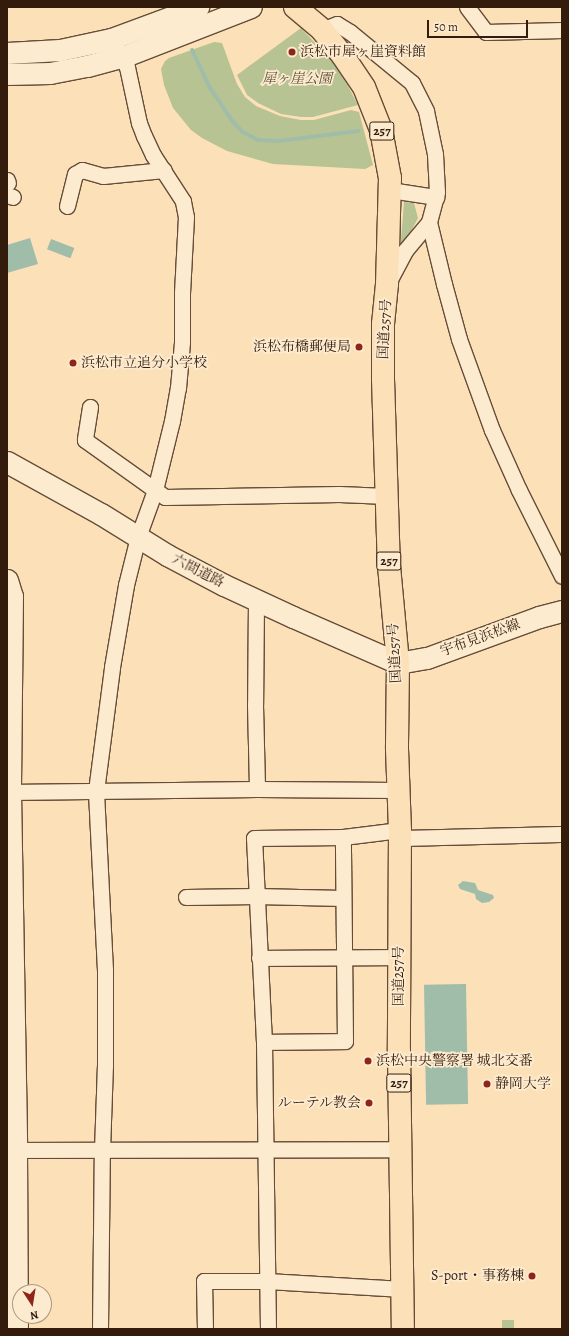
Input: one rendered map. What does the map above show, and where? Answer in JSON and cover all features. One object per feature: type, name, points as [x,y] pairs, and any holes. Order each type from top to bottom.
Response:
[{"type":"highway","name":"国道257号","points":[[295,7],[322,30],[343,56],[364,87],[381,130],[390,178],[388,284],[383,324],[389,566],[398,662],[396,735],[400,834],[399,957],[403,1329]]},
{"type":"street","points":[[7,74],[50,73],[87,66],[116,48],[198,7]]},
{"type":"street","points":[[7,53],[116,48],[251,7]]},
{"type":"street","points":[[467,7],[486,32],[562,30]]},
{"type":"street","points":[[322,30],[337,24],[350,32],[412,83],[426,111],[435,154],[436,197],[429,222],[405,251],[388,284]]},
{"type":"street","points":[[100,1329],[102,1150],[105,1066],[105,970],[96,791],[112,667],[126,585],[138,537],[155,490],[171,427],[178,388],[182,342],[182,293],[186,217],[183,201],[153,155],[144,136],[139,123],[127,67],[116,48]]},
{"type":"street","points":[[67,206],[75,174],[82,170],[103,176],[164,170]]},
{"type":"street","points":[[390,190],[436,197]]},
{"type":"street","points":[[429,222],[459,339],[492,430],[519,490],[562,576]]},
{"type":"street","points":[[90,407],[84,440],[165,497],[339,494],[387,496]]},
{"type":"street","name":"六間道路","points":[[7,462],[101,514],[167,555],[256,600],[398,662]]},
{"type":"street","points":[[7,580],[12,596],[9,637],[8,792],[12,1284]]},
{"type":"street","points":[[256,600],[255,705],[257,789]]},
{"type":"street","name":"宇布見浜松線","points":[[398,662],[427,658],[539,616],[562,611]]},
{"type":"street","points":[[8,792],[257,789],[398,790]]},
{"type":"street","points":[[268,1329],[267,1149],[264,1042],[254,838],[343,837],[400,834],[562,834]]},
{"type":"street","points":[[264,1042],[345,1041],[343,837]]},
{"type":"street","points":[[186,897],[256,896],[343,898]]},
{"type":"street","points":[[259,958],[399,957]]},
{"type":"street","points":[[12,1150],[401,1149]]},
{"type":"street","points":[[205,1329],[204,1281],[267,1281],[403,1289]]},
{"type":"green space","name":"犀ヶ崖公園","points":[[301,28],[333,62],[358,105],[313,117],[301,117],[281,114],[258,103],[247,95],[237,75]]},
{"type":"green space","points":[[214,42],[222,43],[237,84],[245,97],[256,106],[280,116],[301,120],[314,120],[351,110],[359,112],[373,165],[365,169],[273,164],[227,151],[202,138],[191,130],[173,108],[164,85],[161,69],[165,61],[169,58]]},
{"type":"green space","points":[[404,202],[414,203],[418,218],[400,252]]},
{"type":"green space","points":[[502,1320],[514,1320],[514,1329],[502,1329]]},
{"type":"shaded area","points":[[30,238],[38,264],[7,273],[7,245]]},
{"type":"shaded area","points":[[51,239],[74,248],[70,258],[47,249]]},
{"type":"shaded area","points":[[463,881],[475,883],[478,890],[493,895],[494,898],[489,902],[482,903],[476,899],[475,894],[460,889],[458,885]]},
{"type":"shaded area","points":[[466,984],[468,1104],[426,1105],[424,985]]},
{"type":"waterway","points":[[192,50],[210,88],[233,122],[243,132],[258,140],[279,141],[358,131]]},
{"type":"place","name":"浜松市犀ヶ崖資料館","points":[[292,52]]},
{"type":"place","name":"浜松布橋郵便局","points":[[359,347]]},
{"type":"place","name":"浜松市立追分小学校","points":[[73,363]]},
{"type":"place","name":"浜松中央警察署 城北交番","points":[[368,1061]]},
{"type":"place","name":"静岡大学","points":[[487,1084]]},
{"type":"place","name":"ルーテル教会","points":[[369,1103]]},
{"type":"place","name":"S-port・事務棟","points":[[532,1276]]}]
